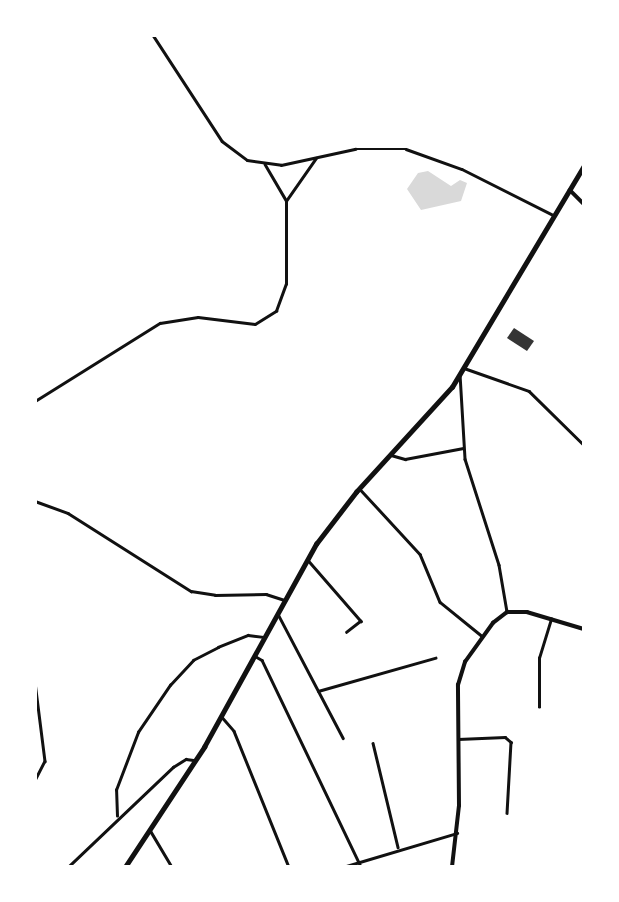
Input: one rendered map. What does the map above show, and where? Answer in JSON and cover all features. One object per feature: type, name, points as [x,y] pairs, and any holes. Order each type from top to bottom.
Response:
[{"type":"main road","points":[[125,867],[196,762],[222,718],[307,559],[359,488],[460,374],[584,166]]},
{"type":"main road","points":[[570,190],[584,204]]},
{"type":"main road","points":[[452,867],[457,833],[460,676],[482,636],[507,612],[584,629]]},
{"type":"street","points":[[153,35],[222,141],[239,156],[264,165],[372,147],[421,153],[555,216]]},
{"type":"street","points":[[286,201],[316,158]]},
{"type":"street","points":[[35,401],[160,323],[198,317],[247,324],[270,318],[282,303],[286,284],[286,201],[264,165]]},
{"type":"street","points":[[464,368],[529,391],[584,445]]},
{"type":"street","points":[[460,374],[463,447],[499,565],[507,612]]},
{"type":"street","points":[[391,455],[405,459],[463,447]]},
{"type":"street","points":[[359,488],[420,554],[440,602],[482,636]]},
{"type":"street","points":[[35,501],[68,513],[191,591],[215,595],[266,594],[284,600]]},
{"type":"street","points":[[307,559],[361,621],[347,632]]},
{"type":"street","points":[[277,614],[343,738]]},
{"type":"street","points":[[540,707],[539,659],[551,620]]},
{"type":"street","points":[[117,816],[116,790],[138,732],[170,685],[193,660],[218,647],[248,635],[265,638]]},
{"type":"street","points":[[255,656],[262,660],[361,867]]},
{"type":"street","points":[[318,691],[435,658]]},
{"type":"street","points":[[35,682],[45,761],[35,782]]},
{"type":"street","points":[[222,718],[234,731],[289,867]]},
{"type":"street","points":[[458,739],[505,737],[511,742],[507,813]]},
{"type":"street","points":[[373,743],[398,847]]},
{"type":"street","points":[[68,867],[117,816],[179,762],[196,762]]},
{"type":"street","points":[[150,830],[172,867]]},
{"type":"street","points":[[343,867],[398,847],[457,833]]},
{"type":"shaded area","points":[[428,171],[451,186],[460,180],[467,183],[461,201],[421,210],[407,189],[418,173]]},
{"type":"building","points":[[514,328],[534,341],[527,351],[507,338]]}]
